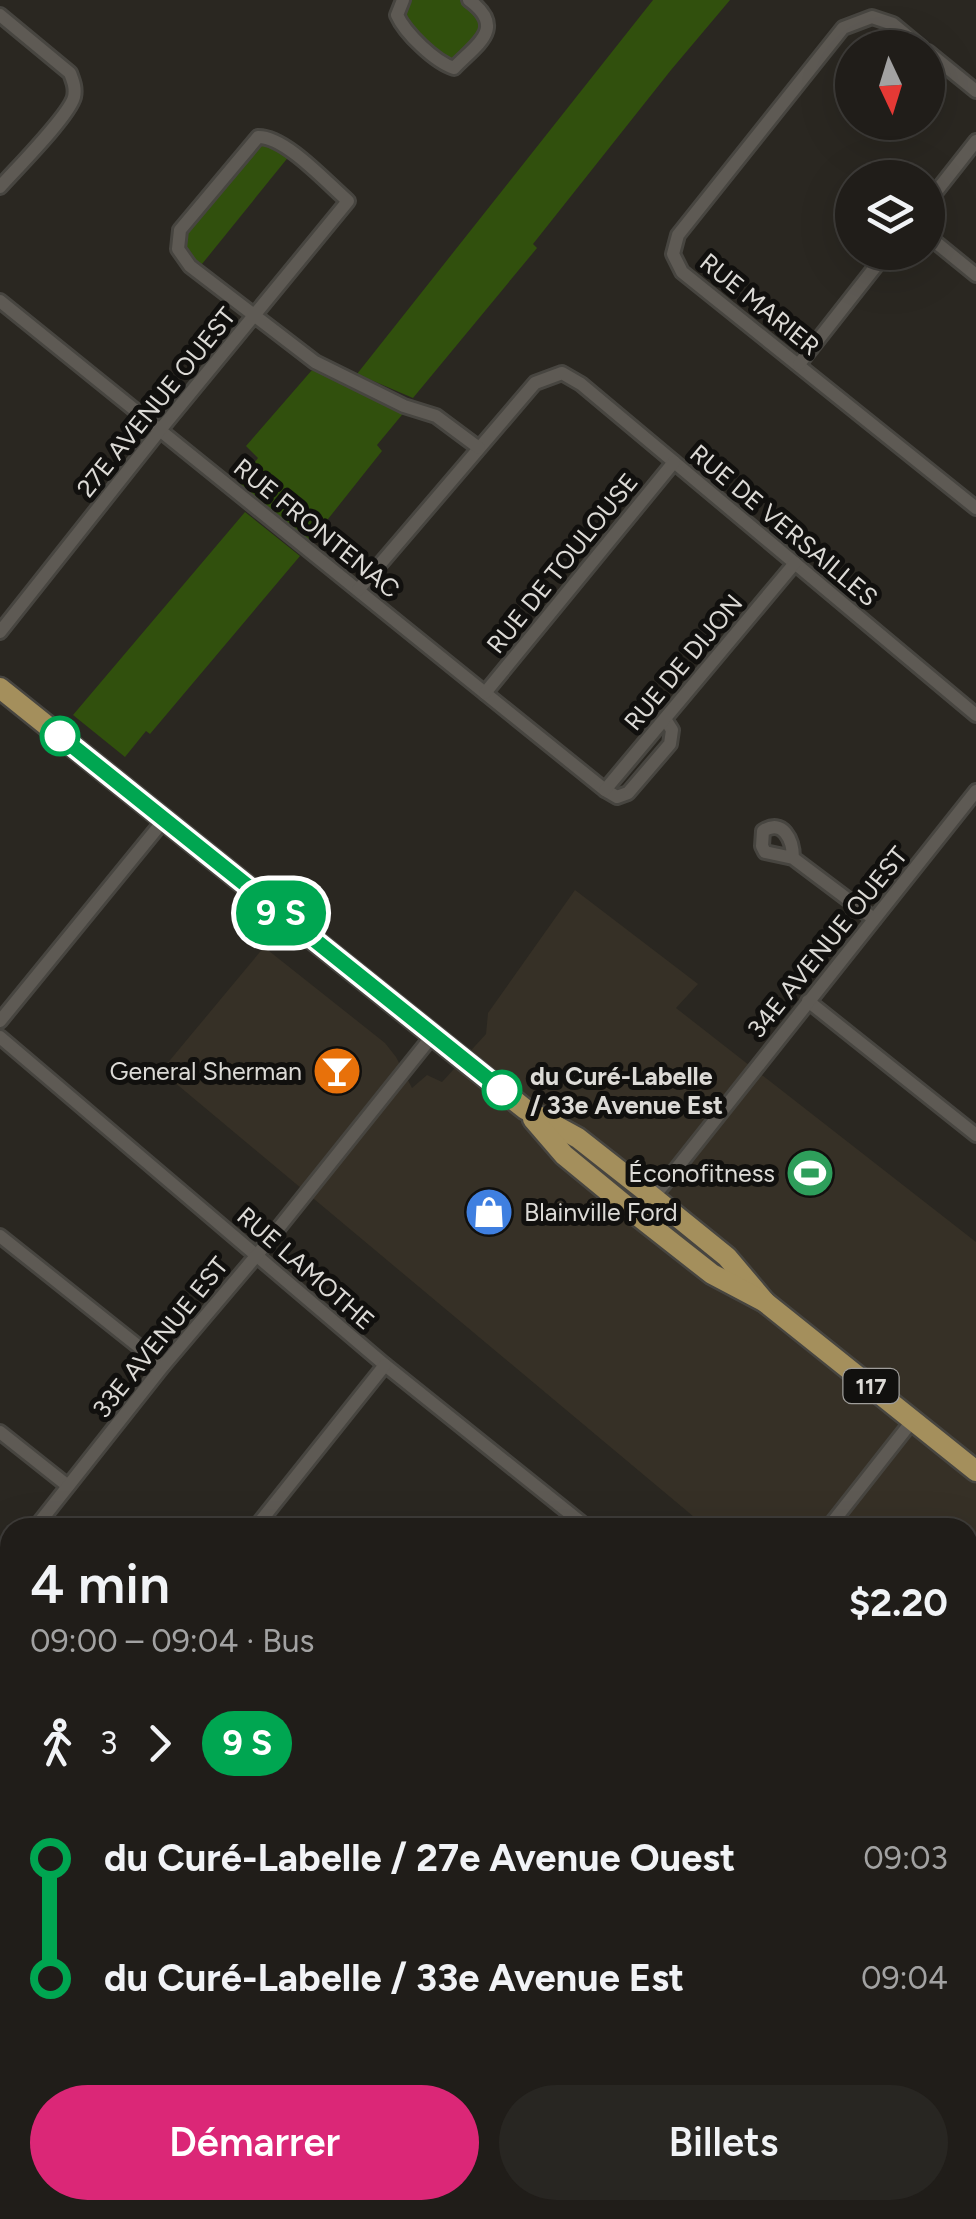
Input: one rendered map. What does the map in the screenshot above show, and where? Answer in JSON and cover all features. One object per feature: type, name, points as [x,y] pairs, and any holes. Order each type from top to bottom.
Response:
[{"type":"main road","name":"117","points":[[0,688],[525,1109],[578,1138],[653,1197],[727,1257],[765,1302]]},
{"type":"main road","name":"117","points":[[525,1109],[564,1155],[637,1214],[712,1274],[765,1302],[976,1470]]},
{"type":"street","points":[[403,0],[397,15],[402,25],[443,64],[454,68],[487,35],[488,24],[481,9],[469,0]]},
{"type":"street","points":[[0,14],[70,72],[75,84],[74,99],[64,114],[0,186]]},
{"type":"street","name":"RUE MARIER","points":[[842,30],[872,17],[900,30]]},
{"type":"street","name":"RUE MARIER","points":[[835,39],[678,235],[672,254],[682,272],[976,508]]},
{"type":"street","name":"RUE MARIER","points":[[945,66],[976,91]]},
{"type":"street","name":"27E AVENUE OUEST","points":[[0,632],[348,201],[270,136],[258,137],[180,230],[178,249],[190,266],[254,316]]},
{"type":"street","points":[[945,180],[976,141]]},
{"type":"street","points":[[945,250],[976,275]]},
{"type":"street","points":[[798,364],[874,270]]},
{"type":"street","name":"RUE FRONTENAC","points":[[0,301],[606,790]]},
{"type":"street","points":[[254,316],[315,362],[404,406],[436,416],[479,448],[358,590]]},
{"type":"street","name":"RUE DE VERSAILLES","points":[[479,448],[535,383],[562,374],[581,384],[976,715]]},
{"type":"street","name":"RUE DE TOULOUSE","points":[[485,693],[674,462]]},
{"type":"street","name":"RUE DE DIJON","points":[[606,790],[795,563]]},
{"type":"street","name":"34E AVENUE OUEST","points":[[637,1214],[976,790]]},
{"type":"street","points":[[0,1021],[164,820]]},
{"type":"street","points":[[793,858],[874,919]]},
{"type":"street","points":[[808,1001],[976,1134]]},
{"type":"street","name":"33E AVENUE EST","points":[[44,1518],[433,1035]]},
{"type":"street","name":"RUE LAMOTHE","points":[[0,1037],[385,1365],[576,1518]]},
{"type":"street","points":[[0,1236],[163,1366]]},
{"type":"street","points":[[263,1518],[385,1365]]},
{"type":"street","points":[[836,1518],[913,1420]]},
{"type":"street","points":[[0,1432],[68,1486]]},
{"type":"shaded area","points":[[575,890],[698,984],[676,1008],[976,1242],[976,1518],[695,1518],[161,1071],[264,947],[385,1043],[412,1088],[427,1075],[442,1082],[486,1034],[488,1013]]},
{"type":"green space","points":[[403,0],[469,0],[489,24],[454,68],[402,25]]},
{"type":"green space","points":[[653,0],[730,0],[533,244],[537,248],[413,398],[357,374]]},
{"type":"green space","points":[[261,139],[290,155],[198,269],[181,248],[183,233]]},
{"type":"green space","points":[[312,370],[406,410],[377,445],[382,451],[309,543],[236,485],[258,458],[246,446]]},
{"type":"green space","points":[[245,512],[300,556],[150,734],[146,731],[125,757],[73,715]]},
{"type":"bus line","points":[[60,736],[502,1090]]},
{"type":"place","name":"General Sherman","points":[[337,1071]]},
{"type":"place","name":"du Curé-Labelle / 33e Avenue Est","points":[[502,1090]]},
{"type":"place","name":"Éconofitness","points":[[810,1173]]},
{"type":"place","name":"Blainville Ford","points":[[489,1212]]}]
